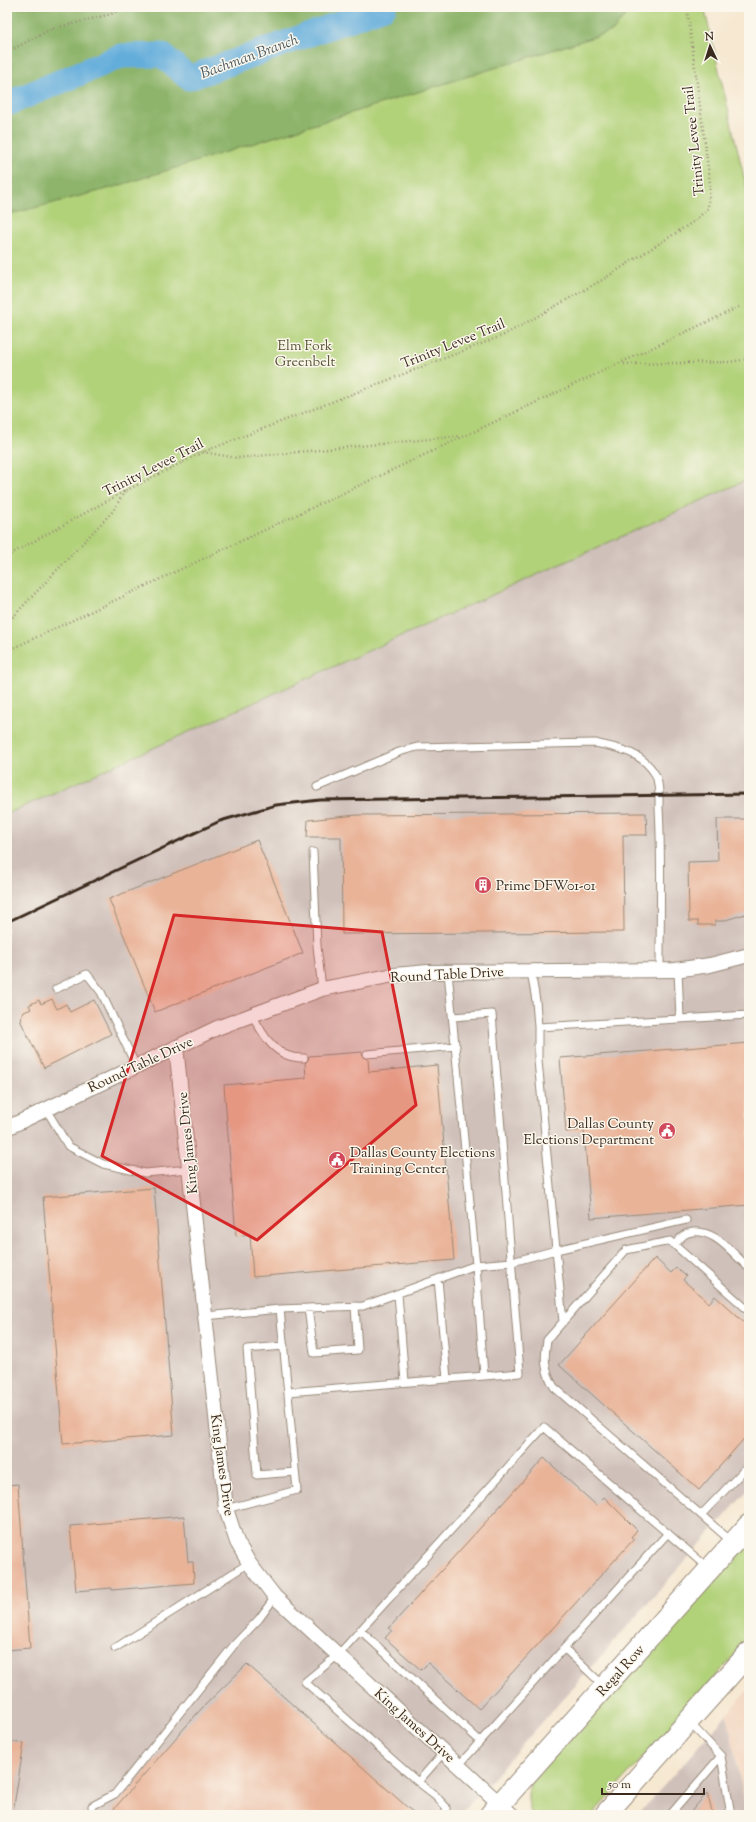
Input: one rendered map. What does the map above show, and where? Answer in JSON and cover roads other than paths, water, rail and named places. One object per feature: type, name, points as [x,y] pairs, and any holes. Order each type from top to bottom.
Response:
[{"type":"main road","name":"Regal Row","points":[[501,1811],[605,1687],[749,1525]]},
{"type":"main road","points":[[605,1815],[749,1653]]},
{"type":"street","name":"Round Table Drive","points":[[7,1128],[217,1028],[322,989],[394,975],[448,972],[678,970],[710,965],[749,956]]},
{"type":"street","name":"King James Drive","points":[[176,1047],[226,1509],[237,1542],[249,1563],[275,1597],[459,1766],[501,1811]]},
{"type":"lane","points":[[317,787],[399,752],[417,747],[595,743],[624,749],[640,758],[655,775],[658,782],[660,822],[660,970]]},
{"type":"lane","points":[[313,852],[317,946],[322,989]]},
{"type":"lane","points":[[678,970],[680,1019]]},
{"type":"lane","points":[[531,971],[536,1001],[538,1061],[563,1322]]},
{"type":"lane","points":[[448,972],[476,1265],[484,1376]]},
{"type":"lane","points":[[56,989],[87,974],[101,992],[136,1066]]},
{"type":"lane","points":[[252,1014],[262,1035],[277,1050],[295,1058],[304,1058]]},
{"type":"lane","points":[[288,1392],[520,1373],[492,1014],[453,1017]]},
{"type":"lane","points":[[538,1027],[749,1015]]},
{"type":"lane","points":[[367,1054],[456,1046]]},
{"type":"lane","points":[[46,1109],[68,1146],[103,1164],[145,1173],[190,1170]]},
{"type":"lane","points":[[205,1316],[280,1309],[363,1306],[476,1265],[512,1262],[556,1250],[686,1220]]},
{"type":"lane","points":[[674,1245],[686,1233],[701,1231],[712,1235],[749,1268]]},
{"type":"lane","points":[[733,1543],[554,1386],[547,1375],[545,1356],[548,1340],[626,1250],[670,1241],[749,1311]]},
{"type":"lane","points":[[438,1279],[447,1379]]},
{"type":"lane","points":[[398,1294],[405,1382]]},
{"type":"lane","points":[[308,1308],[314,1353],[358,1350],[355,1306]]},
{"type":"lane","points":[[226,1509],[296,1490],[280,1309]]},
{"type":"lane","points":[[284,1346],[247,1349],[257,1475],[295,1472]]},
{"type":"lane","points":[[446,1815],[446,1807],[435,1795],[418,1782],[305,1682],[338,1655],[544,1427],[709,1569]]},
{"type":"lane","points":[[701,1515],[749,1465]]},
{"type":"lane","points":[[459,1766],[668,1533]]},
{"type":"lane","points":[[115,1648],[249,1563]]},
{"type":"lane","points":[[93,1815],[92,1806],[115,1794],[234,1645],[259,1619],[275,1597]]},
{"type":"lane","points":[[360,1630],[480,1742]]},
{"type":"lane","points":[[565,1648],[605,1687]]},
{"type":"lane","points":[[688,1721],[721,1756],[731,1815]]},
{"type":"lane","points":[[418,1782],[444,1752]]},
{"type":"lane","points":[[670,1815],[721,1756]]},
{"type":"waterway","name":"Bachman Branch","points":[[7,104],[121,56],[162,55],[189,78],[384,7]]},
{"type":"railway","points":[[7,922],[220,821],[276,805],[320,800],[749,794]]},
{"type":"place","name":"Prime DFW01-01","points":[[483,885]]},
{"type":"place","name":"Dallas County Elections Department","points":[[667,1131]]},
{"type":"place","name":"Dallas County Elections Training Center","points":[[337,1160]]},
{"type":"park label","name":"Elm Fork Greenbelt","points":[[305,354]]}]
